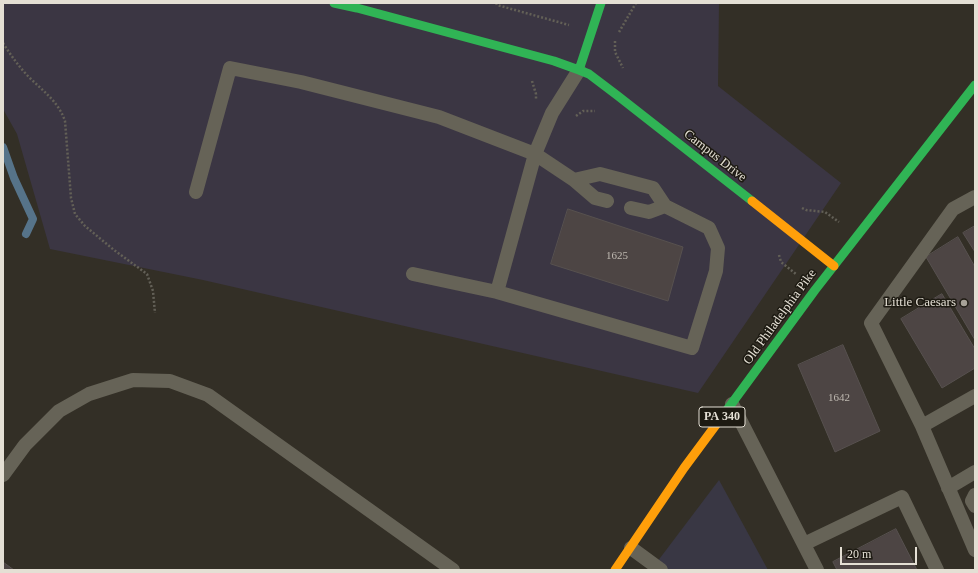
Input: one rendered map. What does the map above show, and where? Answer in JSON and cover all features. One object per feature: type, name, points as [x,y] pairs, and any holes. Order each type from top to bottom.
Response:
[{"type":"street","name":"Campus Drive","points":[[334,3],[554,61],[589,74],[834,266]]},
{"type":"street","points":[[579,70],[601,3]]},
{"type":"street","name":"Old Philadelphia Pike","points":[[616,570],[684,468],[815,290],[974,90]]},
{"type":"lane","points":[[196,192],[230,68],[301,82],[440,117],[535,154],[574,180],[595,198],[607,201]]},
{"type":"lane","points":[[497,292],[535,154],[552,113],[579,70]]},
{"type":"lane","points":[[414,274],[497,292],[692,348],[716,271],[718,248],[709,228],[665,206],[653,188],[600,174],[574,180]]},
{"type":"lane","points":[[975,196],[953,209],[871,323],[922,426],[975,550]]},
{"type":"lane","points":[[631,208],[649,212],[665,206]]},
{"type":"lane","points":[[3,475],[25,445],[59,411],[88,394],[133,380],[170,381],[208,395],[453,570]]},
{"type":"lane","points":[[922,426],[975,396]]},
{"type":"lane","points":[[732,404],[817,570]]},
{"type":"lane","points":[[948,488],[975,472]]},
{"type":"lane","points":[[975,495],[972,501],[975,506]]},
{"type":"lane","points":[[804,544],[902,497],[937,570]]},
{"type":"lane","points":[[630,548],[661,570]]},
{"type":"path","points":[[615,38],[636,3]]},
{"type":"path","points":[[3,43],[11,57],[62,111],[65,121],[71,198],[75,214],[86,226],[114,250],[147,274],[153,291],[155,313]]},
{"type":"path","points":[[527,77],[532,81],[536,94],[536,106],[569,120],[583,111],[597,110]]},
{"type":"path","points":[[777,249],[781,262],[815,290]]},
{"type":"shaded area","points":[[3,3],[719,3],[718,86],[841,183],[698,393],[203,280],[50,249],[17,134],[3,109]]},
{"type":"shaded area","points":[[719,480],[768,570],[651,570]]},
{"type":"building","points":[[568,209],[683,247],[668,301],[551,264]]},
{"type":"building","points":[[975,226],[975,252],[963,233]]},
{"type":"building","name":"Little Caesars","points":[[958,237],[975,267],[975,340],[926,257]]},
{"type":"building","points":[[942,294],[975,349],[975,368],[942,388],[901,319]]},
{"type":"building","points":[[843,345],[880,431],[835,452],[798,365]]},
{"type":"building","points":[[896,529],[917,570],[837,570],[833,562]]},
{"type":"building","points":[[3,562],[14,570],[3,570]]},
{"type":"waterway","points":[[3,147],[14,178],[33,219],[26,234]]},
{"type":"traffic: fast","points":[[334,3],[554,61],[579,70]]},
{"type":"traffic: fast","points":[[601,3],[579,70],[589,74],[752,201]]},
{"type":"traffic: fast","points":[[724,414],[815,290],[975,85]]},
{"type":"traffic: slow","points":[[752,201],[834,266]]},
{"type":"traffic: slow","points":[[615,570],[684,468],[724,414]]},
{"type":"place","name":"Little Caesars","points":[[964,303]]}]
